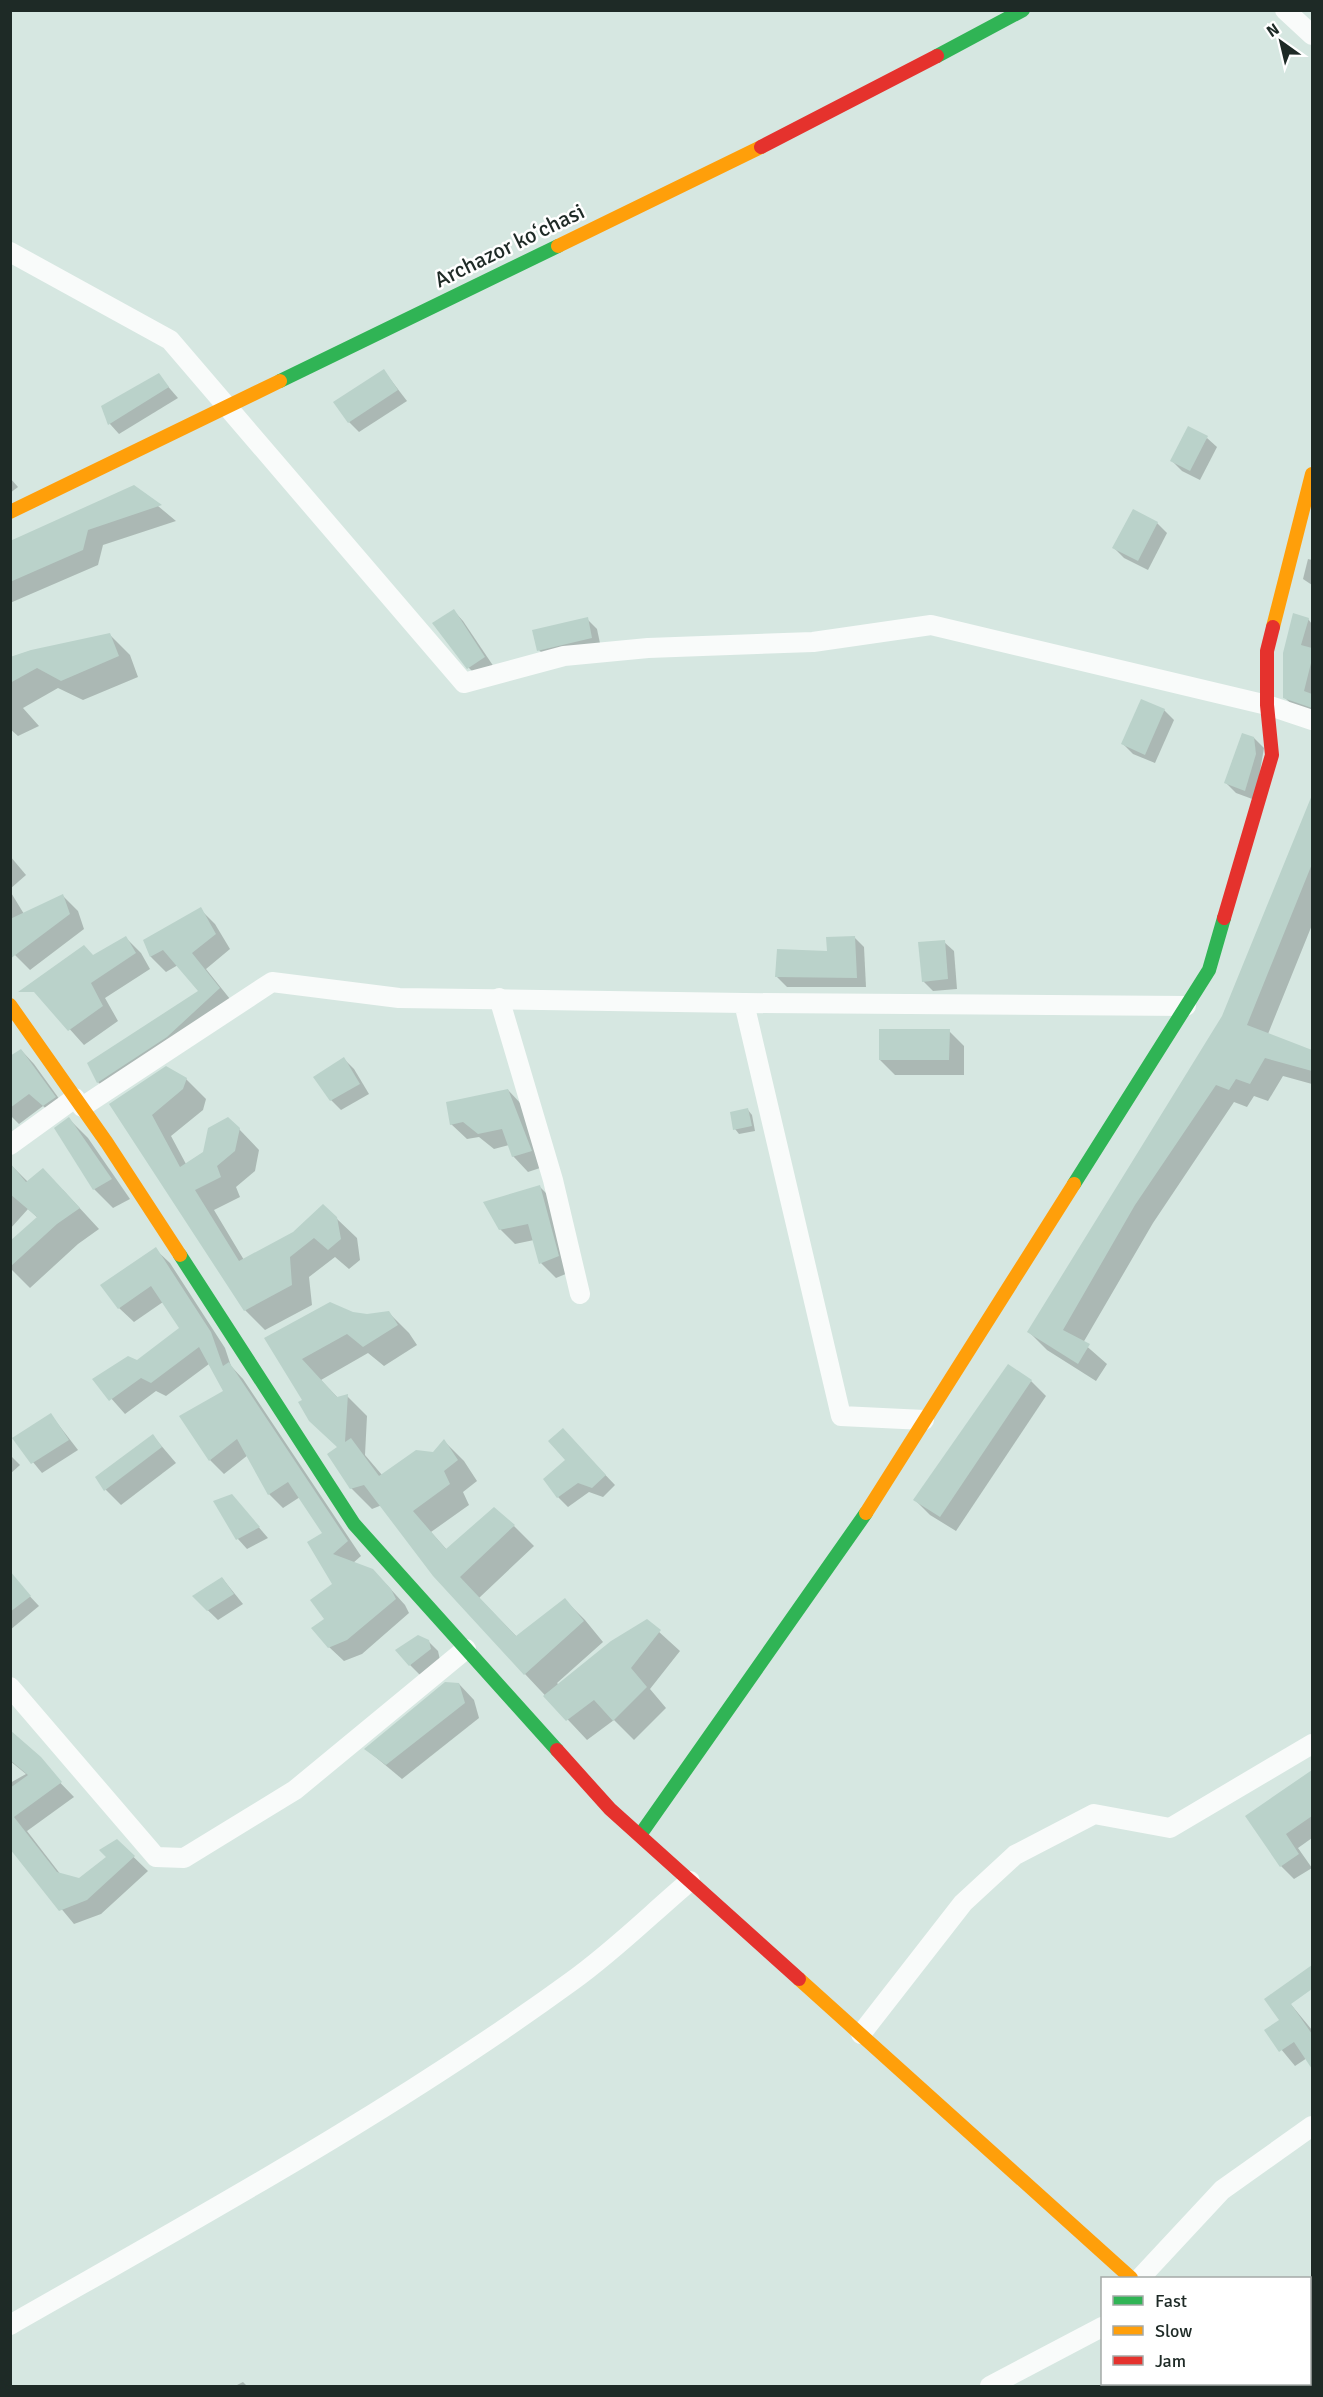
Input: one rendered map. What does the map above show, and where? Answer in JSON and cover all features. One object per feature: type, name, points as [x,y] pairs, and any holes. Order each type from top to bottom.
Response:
[{"type":"street","name":"Archazor koʻchasi","points":[[10,512],[836,111],[1023,10]]},
{"type":"street","points":[[1285,10],[1312,35]]},
{"type":"street","points":[[10,252],[170,340],[464,683],[564,656],[648,648],[813,642],[931,625],[1267,705],[1312,720]]},
{"type":"street","points":[[640,1835],[859,1524],[1209,970],[1272,755],[1267,705],[1267,651],[1312,474]]},
{"type":"street","points":[[10,1145],[272,982],[399,998],[1186,1006]]},
{"type":"street","points":[[499,998],[553,1180],[580,1294]]},
{"type":"street","points":[[744,1003],[841,1416],[924,1420]]},
{"type":"street","points":[[10,1005],[78,1102],[354,1524],[610,1809],[1130,2277]]},
{"type":"street","points":[[10,1687],[156,1857],[184,1858],[295,1790],[466,1649]]},
{"type":"street","points":[[861,2034],[963,1903],[1016,1855],[1094,1814],[1170,1828],[1312,1744]]},
{"type":"street","points":[[10,2325],[281,2170],[474,2051],[575,1979],[690,1881]]},
{"type":"street","points":[[1141,2277],[1222,2190],[1312,2126]]},
{"type":"street","points":[[990,2386],[1101,2327]]},
{"type":"building","points":[[384,369],[398,390],[348,423],[333,402]]},
{"type":"building","points":[[159,373],[169,387],[108,425],[101,406]]},
{"type":"building","points":[[1188,426],[1208,436],[1190,471],[1170,461]]},
{"type":"building","points":[[134,485],[162,505],[88,530],[83,550],[10,582],[10,541]]},
{"type":"building","points":[[1133,509],[1158,522],[1138,561],[1112,548]]},
{"type":"building","points":[[454,609],[485,657],[467,669],[432,623]]},
{"type":"building","points":[[1293,613],[1309,618],[1301,645],[1312,648],[1312,659],[1304,691],[1312,694],[1312,708],[1283,698],[1283,653]]},
{"type":"building","points":[[588,617],[592,638],[537,651],[532,630]]},
{"type":"building","points":[[110,633],[119,656],[61,681],[37,668],[10,683],[10,657],[31,650]]},
{"type":"building","points":[[1141,699],[1165,709],[1145,755],[1121,744]]},
{"type":"building","points":[[1242,733],[1254,737],[1256,754],[1245,791],[1224,783]]},
{"type":"building","points":[[1312,795],[1312,864],[1247,1025],[1312,1050],[1312,1071],[1265,1058],[1250,1084],[1236,1079],[1229,1090],[1216,1085],[1135,1205],[1063,1330],[1090,1344],[1078,1364],[1027,1332],[1222,1016]]},
{"type":"building","points":[[63,894],[70,914],[10,959],[10,919]]},
{"type":"building","points":[[201,907],[216,934],[192,953],[220,988],[167,1037],[97,1083],[87,1063],[198,991],[163,950],[150,957],[143,940]]},
{"type":"building","points":[[126,936],[136,953],[91,983],[103,1006],[68,1031],[34,992],[18,992],[84,945],[93,955]]},
{"type":"building","points":[[855,936],[857,978],[775,977],[777,949],[827,951],[826,937]]},
{"type":"building","points":[[945,940],[948,979],[922,982],[918,942]]},
{"type":"building","points":[[879,1029],[950,1029],[949,1060],[879,1060]]},
{"type":"building","points":[[21,1049],[56,1097],[43,1106],[29,1094],[10,1108],[10,1056]]},
{"type":"building","points":[[344,1057],[360,1084],[330,1101],[313,1077]]},
{"type":"building","points":[[166,1066],[187,1078],[183,1089],[152,1115],[180,1167],[203,1152],[208,1128],[228,1117],[240,1128],[235,1151],[217,1166],[221,1177],[195,1190],[239,1261],[293,1232],[323,1204],[337,1217],[341,1239],[328,1250],[314,1238],[290,1257],[292,1285],[244,1311],[109,1104]]},
{"type":"building","points":[[508,1089],[532,1151],[512,1157],[502,1129],[478,1134],[463,1122],[450,1125],[446,1102]]},
{"type":"building","points":[[748,1108],[752,1126],[733,1130],[730,1112]]},
{"type":"building","points":[[69,1117],[112,1179],[93,1190],[54,1128]]},
{"type":"building","points":[[10,1163],[26,1182],[43,1168],[80,1208],[57,1224],[10,1267],[10,1241],[37,1217],[10,1194]]},
{"type":"building","points":[[540,1185],[559,1256],[539,1264],[528,1224],[499,1230],[483,1202]]},
{"type":"building","points":[[156,1247],[211,1332],[223,1366],[229,1362],[348,1541],[333,1554],[373,1569],[391,1589],[396,1599],[347,1640],[328,1648],[311,1628],[324,1619],[310,1600],[332,1584],[307,1542],[322,1533],[288,1482],[268,1495],[237,1439],[209,1461],[179,1416],[223,1391],[199,1347],[151,1383],[141,1378],[109,1401],[92,1379],[128,1356],[137,1360],[179,1328],[151,1286],[118,1309],[100,1285]]},
{"type":"building","points":[[330,1302],[353,1312],[367,1314],[389,1311],[398,1325],[363,1347],[347,1334],[302,1359],[337,1397],[348,1394],[345,1442],[351,1438],[379,1476],[416,1450],[433,1452],[444,1439],[458,1460],[444,1471],[450,1484],[413,1511],[446,1549],[494,1507],[515,1525],[460,1577],[516,1636],[565,1598],[584,1621],[524,1675],[433,1576],[364,1485],[350,1489],[327,1454],[337,1447],[309,1421],[298,1402],[302,1400],[264,1338]]},
{"type":"building","points":[[1008,1364],[1032,1380],[940,1517],[913,1500]]},
{"type":"building","points":[[51,1413],[69,1440],[31,1464],[12,1438]]},
{"type":"building","points":[[563,1428],[606,1475],[592,1488],[578,1483],[557,1498],[543,1479],[565,1460],[548,1441]]},
{"type":"building","points":[[153,1434],[162,1447],[104,1491],[95,1477]]},
{"type":"building","points":[[232,1494],[260,1527],[236,1540],[213,1501]]},
{"type":"building","points":[[10,1571],[31,1596],[10,1612]]},
{"type":"building","points":[[222,1577],[234,1594],[207,1611],[192,1596]]},
{"type":"building","points":[[647,1619],[661,1630],[631,1668],[647,1687],[613,1721],[594,1700],[566,1721],[543,1696],[611,1641]]},
{"type":"building","points":[[418,1635],[429,1640],[431,1649],[409,1666],[395,1650]]},
{"type":"building","points":[[445,1682],[459,1683],[465,1703],[386,1765],[364,1749]]},
{"type":"building","points":[[10,1730],[41,1757],[62,1782],[14,1817],[57,1872],[79,1878],[106,1857],[99,1850],[117,1839],[135,1856],[87,1900],[59,1911],[10,1849],[10,1788],[28,1775],[10,1760]]},
{"type":"building","points":[[1312,1770],[1312,1816],[1286,1834],[1299,1854],[1280,1867],[1245,1816]]},
{"type":"building","points":[[1312,1965],[1312,1989],[1291,2004],[1312,2034],[1312,2069],[1294,2042],[1279,2052],[1264,2030],[1279,2020],[1264,1999]]},
{"type":"traffic: fast","points":[[937,56],[1023,10]]},
{"type":"traffic: fast","points":[[280,381],[558,246]]},
{"type":"traffic: fast","points":[[1074,1184],[1209,970],[1224,918]]},
{"type":"traffic: fast","points":[[180,1255],[354,1524],[557,1750]]},
{"type":"traffic: fast","points":[[640,1835],[866,1513]]},
{"type":"traffic: slow","points":[[558,246],[761,147]]},
{"type":"traffic: slow","points":[[10,512],[280,381]]},
{"type":"traffic: slow","points":[[1273,627],[1312,474]]},
{"type":"traffic: slow","points":[[10,1005],[107,1143],[180,1255]]},
{"type":"traffic: slow","points":[[866,1513],[1074,1184]]},
{"type":"traffic: slow","points":[[799,1979],[1130,2277]]},
{"type":"traffic: jam","points":[[761,147],[937,56]]},
{"type":"traffic: jam","points":[[1224,918],[1272,755],[1267,705],[1267,651],[1273,627]]},
{"type":"traffic: jam","points":[[557,1750],[610,1809],[799,1979]]}]
